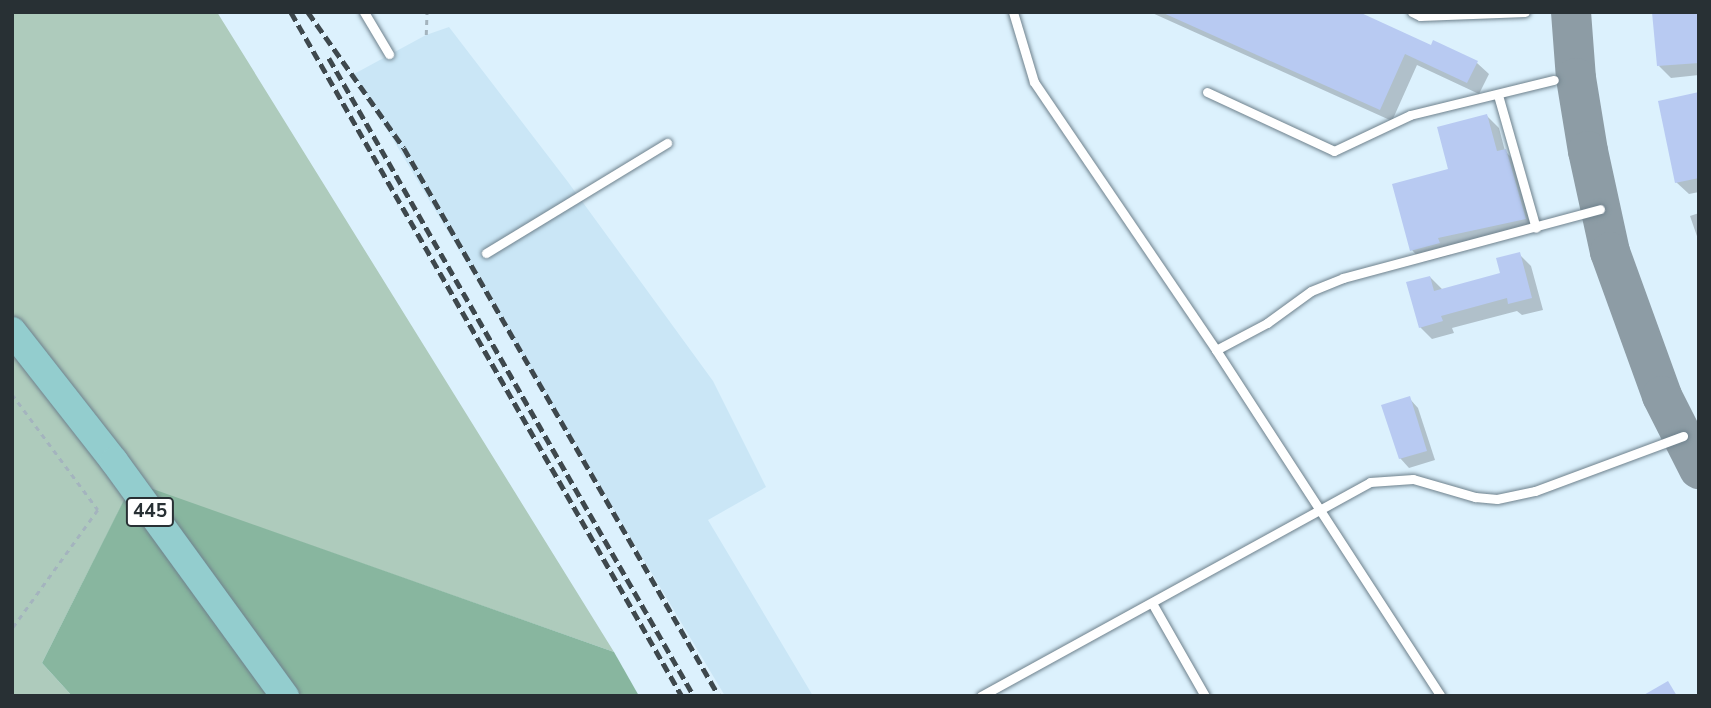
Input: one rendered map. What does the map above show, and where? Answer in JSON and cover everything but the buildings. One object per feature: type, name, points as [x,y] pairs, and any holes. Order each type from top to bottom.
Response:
[{"type":"main road","name":"445","points":[[12,331],[114,461],[285,696]]},
{"type":"lane","points":[[365,12],[389,54]]},
{"type":"lane","points":[[1013,12],[1034,82],[1216,350],[1441,696]]},
{"type":"lane","points":[[1412,12],[1420,16],[1525,12]]},
{"type":"lane","points":[[1207,92],[1334,151],[1409,115],[1554,80]]},
{"type":"lane","points":[[1498,94],[1536,228]]},
{"type":"lane","points":[[486,253],[667,143]]},
{"type":"lane","points":[[1216,350],[1267,323],[1311,291],[1343,278],[1600,209]]},
{"type":"lane","points":[[981,696],[1356,488],[1397,478],[1436,484],[1475,497],[1497,499],[1518,496],[1683,436]]},
{"type":"lane","points":[[1152,603],[1205,696]]},
{"type":"path","points":[[426,35],[427,12]]},
{"type":"path","points":[[12,394],[98,510],[13,628]]},
{"type":"shaded area","points":[[449,27],[568,182],[713,381],[766,487],[708,520],[813,696],[725,696],[354,74],[426,35]]},
{"type":"green space","points":[[12,12],[217,12],[614,652],[133,483],[42,663],[72,696],[12,696]]},
{"type":"green space","points":[[133,482],[614,652],[639,696],[72,696],[42,663]]},
{"type":"taxiway","points":[[1571,12],[1576,78],[1588,151],[1610,252],[1662,396],[1699,469]]},
{"type":"railway","points":[[291,12],[682,696]]},
{"type":"railway","points":[[308,12],[404,148],[719,696]]},
{"type":"railway","points":[[329,58],[694,696]]}]
